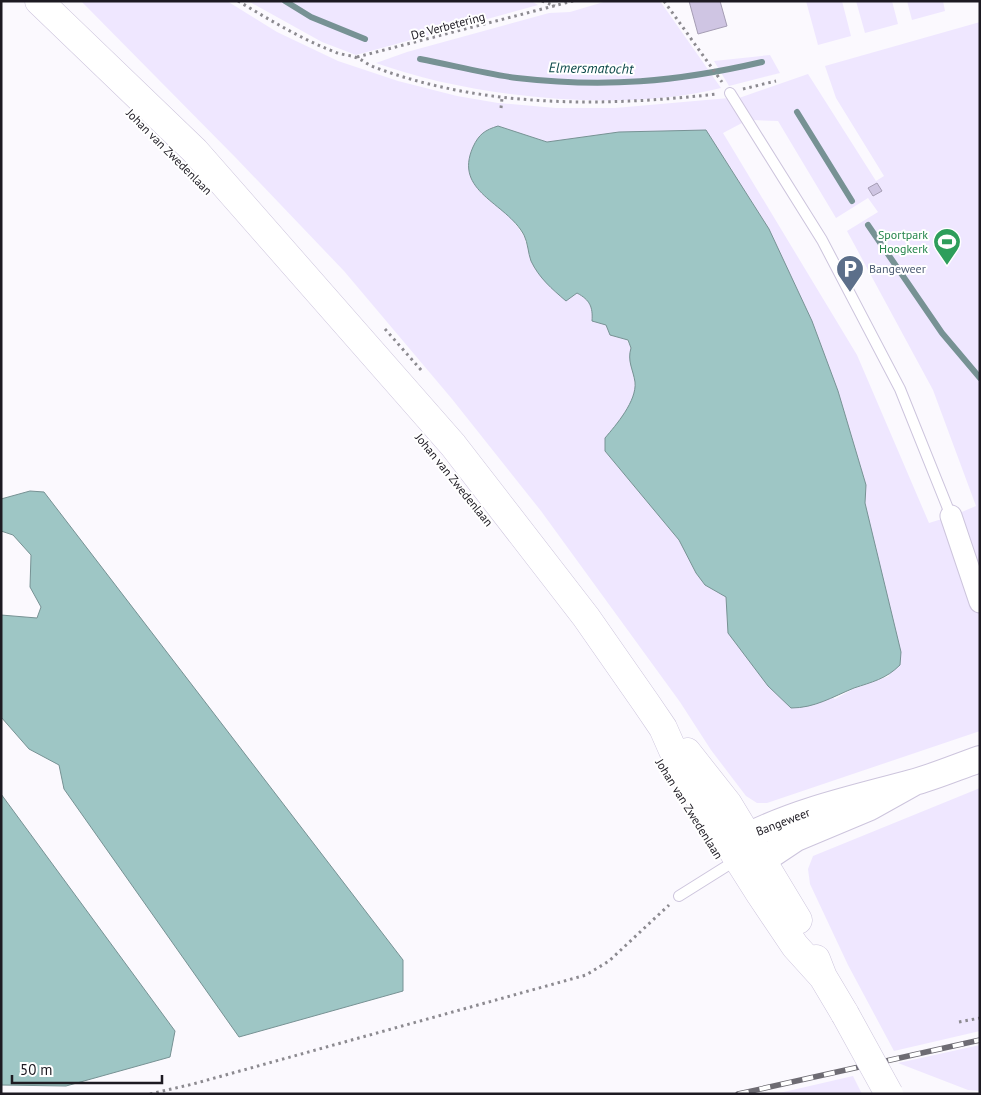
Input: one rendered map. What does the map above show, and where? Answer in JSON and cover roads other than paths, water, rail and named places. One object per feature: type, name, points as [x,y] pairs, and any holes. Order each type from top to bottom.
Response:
[{"type":"main road","name":"Johan van Zwedenlaan","points":[[39,1],[195,151],[376,355],[453,445],[526,537],[586,617],[663,728],[682,771],[750,851],[795,946],[823,977],[889,1094]]},
{"type":"street","points":[[951,516],[980,602]]},
{"type":"street","name":"Bangeweer","points":[[750,851],[796,838],[870,807],[913,783],[980,759]]},
{"type":"lane","points":[[730,93],[822,240],[900,389],[951,516]]},
{"type":"lane","points":[[679,896],[750,851]]},
{"type":"water","points":[[498,126],[547,142],[619,132],[706,130],[769,229],[812,321],[838,391],[866,485],[865,503],[901,652],[900,665],[889,674],[816,704],[791,708],[768,686],[728,633],[726,597],[705,585],[696,573],[679,540],[605,451],[605,438],[625,412],[635,389],[630,361],[631,348],[628,340],[610,335],[606,325],[592,321],[590,304],[577,293],[566,301],[546,283],[531,261],[524,235],[506,214],[484,195],[470,175],[469,162],[475,143],[483,133]]},
{"type":"water","points":[[30,491],[44,492],[403,960],[403,991],[239,1037],[64,789],[59,765],[29,749],[1,717],[1,615],[37,618],[41,607],[30,587],[31,555],[13,535],[1,531],[1,499]]},
{"type":"water","points":[[1,794],[175,1031],[170,1057],[66,1086],[1,1085]]},
{"type":"waterway","name":"Elmersmatocht","points":[[285,1],[311,17],[365,39]]},
{"type":"waterway","name":"Elmersmatocht","points":[[420,59],[517,78],[580,83],[611,83],[670,78],[762,62]]},
{"type":"waterway","name":"Elmersmatocht","points":[[797,112],[852,201]]},
{"type":"waterway","name":"Elmersmatocht","points":[[868,225],[942,333],[980,378]]},
{"type":"railway","points":[[738,1094],[980,1040]]},
{"type":"place","name":"Sportpark Hoogkerk","points":[[947,266]]},
{"type":"place","name":"Bangeweer","points":[[850,293]]}]
